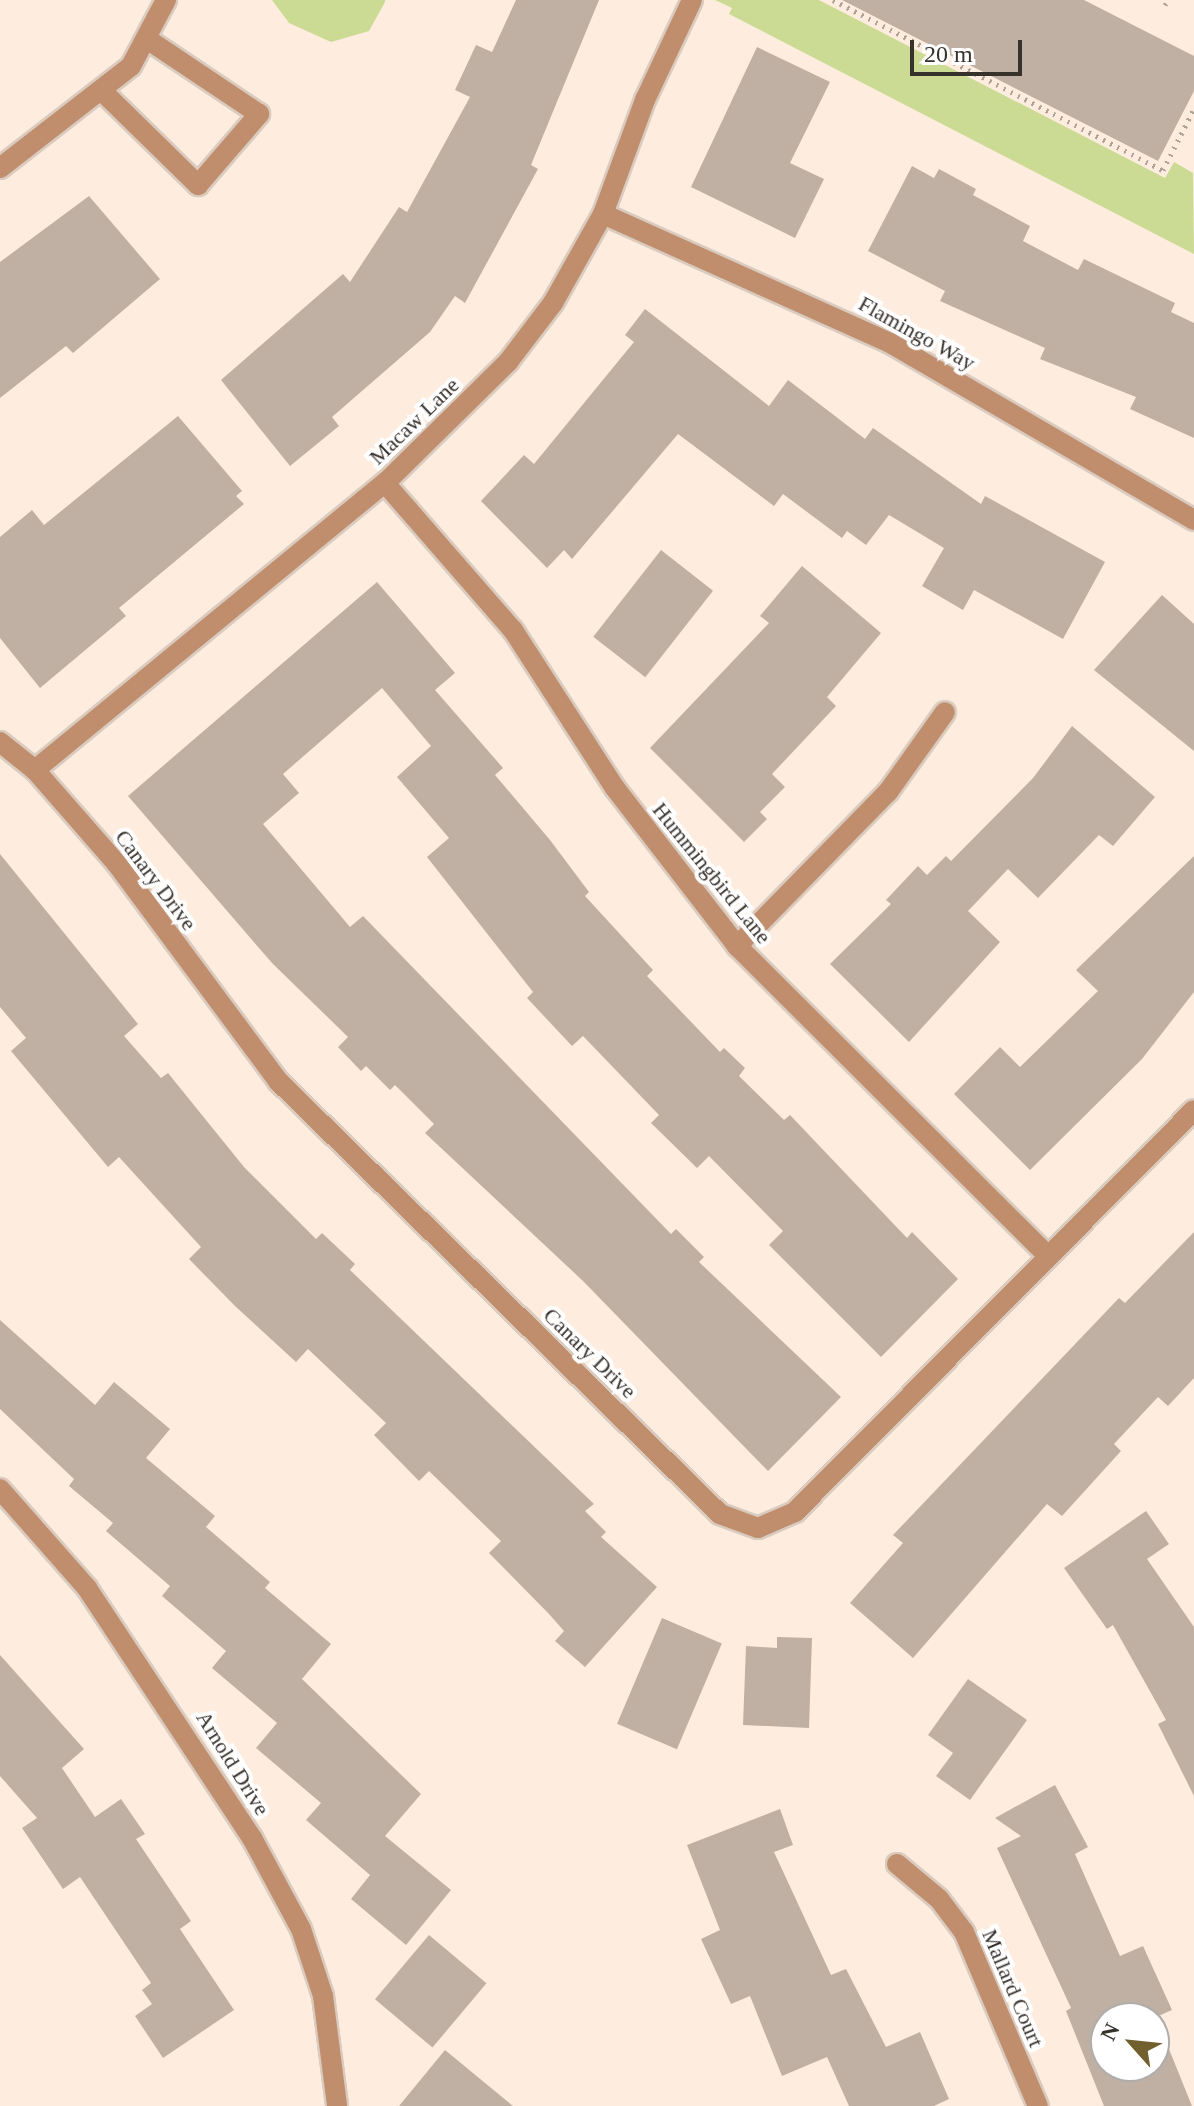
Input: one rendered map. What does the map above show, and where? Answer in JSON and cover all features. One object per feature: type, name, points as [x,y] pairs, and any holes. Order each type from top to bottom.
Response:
[{"type":"street","points":[[0,168],[131,66],[166,0]]},
{"type":"street","name":"Macaw Lane","points":[[35,770],[385,483],[508,362],[553,303],[603,214],[645,100],[692,0]]},
{"type":"street","points":[[101,90],[198,185],[259,114],[147,39]]},
{"type":"street","name":"Flamingo Way","points":[[603,214],[890,343],[1194,520]]},
{"type":"street","name":"Hummingbird Lane","points":[[385,483],[513,630],[615,788],[737,946],[1047,1255]]},
{"type":"street","points":[[737,946],[888,792],[945,712]]},
{"type":"street","name":"Canary Drive","points":[[0,742],[35,770],[117,864],[278,1081],[720,1514],[758,1528],[795,1512],[1194,1110]]},
{"type":"street","name":"Arnold Drive","points":[[0,1489],[87,1588],[252,1838],[301,1929],[323,1996],[337,2106]]},
{"type":"street","name":"Mallard Court","points":[[897,1864],[939,1899],[964,1932],[1038,2106]]},
{"type":"path","points":[[833,0],[1163,170],[1194,109]]},
{"type":"green space","points":[[272,0],[385,2],[369,31],[331,42],[289,23]]},
{"type":"green space","points":[[715,0],[819,0],[1165,178],[1174,162],[1193,173],[1194,254],[729,14],[732,8]]},
{"type":"building","points":[[516,0],[599,0],[531,165],[538,169],[465,303],[455,296],[430,332],[332,417],[339,426],[290,466],[221,380],[343,274],[350,282],[399,207],[407,212],[470,97],[455,90],[476,45],[492,52]]},
{"type":"building","points":[[842,0],[1084,0],[1194,56],[1194,91],[1158,161]]},
{"type":"building","points":[[757,47],[830,82],[790,163],[824,179],[795,238],[691,187]]},
{"type":"building","points":[[912,166],[934,178],[939,169],[976,189],[973,195],[1030,226],[1023,241],[1078,270],[1084,259],[1175,303],[1171,312],[1194,323],[1194,438],[1130,409],[1136,397],[1040,359],[1045,348],[940,301],[945,291],[868,251]]},
{"type":"building","points":[[89,196],[160,279],[73,353],[66,346],[0,398],[0,262]]},
{"type":"building","points":[[645,309],[769,406],[788,380],[865,439],[873,428],[981,504],[985,496],[1105,562],[1063,639],[974,590],[963,610],[922,586],[944,548],[889,515],[866,545],[847,531],[842,538],[783,494],[774,506],[678,434],[572,559],[564,550],[547,568],[481,501],[524,455],[534,464],[634,342],[625,335]]},
{"type":"building","points":[[178,416],[242,491],[236,496],[244,504],[119,608],[126,616],[40,688],[0,638],[0,537],[32,510],[44,525]]},
{"type":"building","points":[[661,550],[713,591],[645,677],[593,637]]},
{"type":"building","points":[[802,566],[881,633],[827,697],[836,706],[772,774],[785,787],[760,812],[767,819],[744,842],[650,748],[769,623],[760,616]]},
{"type":"building","points":[[377,582],[455,673],[435,690],[503,768],[495,775],[589,892],[585,896],[653,970],[647,976],[720,1052],[724,1048],[745,1068],[739,1076],[784,1120],[790,1115],[907,1238],[912,1232],[958,1279],[881,1357],[769,1245],[783,1231],[709,1156],[697,1168],[651,1123],[659,1115],[583,1036],[572,1046],[527,998],[533,992],[427,857],[449,838],[397,777],[431,746],[382,688],[283,774],[299,793],[263,824],[350,927],[363,916],[671,1234],[676,1229],[704,1257],[699,1262],[841,1397],[768,1471],[583,1281],[425,1133],[434,1124],[395,1085],[390,1090],[366,1066],[361,1071],[338,1047],[348,1037],[272,963],[128,796]]},
{"type":"building","points":[[1162,595],[1194,624],[1194,751],[1094,670]]},
{"type":"building","points":[[1072,726],[1155,797],[1113,846],[1099,835],[1038,898],[1008,869],[968,911],[1000,942],[909,1042],[830,964],[891,904],[886,900],[918,866],[927,875],[946,856],[951,861],[1033,778]]},
{"type":"building","points":[[0,854],[138,1024],[124,1036],[161,1078],[168,1073],[244,1167],[316,1239],[322,1233],[355,1264],[350,1270],[594,1504],[585,1511],[606,1532],[601,1537],[657,1587],[585,1667],[555,1641],[564,1631],[489,1553],[501,1541],[429,1471],[419,1481],[374,1435],[386,1423],[308,1349],[296,1362],[235,1306],[189,1259],[201,1247],[119,1157],[108,1167],[11,1051],[26,1038],[0,1007]]},
{"type":"building","points":[[1194,856],[1194,992],[1142,1059],[1030,1170],[954,1094],[1000,1047],[1020,1067],[1098,991],[1076,970]]},
{"type":"building","points":[[1194,1232],[1194,1378],[1168,1406],[1158,1397],[1114,1444],[1121,1451],[1062,1516],[1047,1504],[913,1658],[850,1603],[903,1543],[893,1535],[1119,1298],[1125,1303]]},
{"type":"building","points":[[0,1320],[95,1405],[114,1382],[170,1429],[146,1458],[215,1516],[206,1527],[270,1582],[265,1588],[331,1644],[302,1679],[421,1794],[385,1836],[451,1890],[406,1945],[351,1899],[370,1875],[306,1820],[321,1803],[256,1748],[277,1723],[212,1668],[226,1651],[162,1596],[170,1586],[106,1531],[113,1523],[69,1486],[74,1479],[0,1409]]},
{"type":"building","points":[[1146,1511],[1169,1544],[1147,1559],[1194,1627],[1194,1796],[1158,1724],[1166,1720],[1113,1625],[1107,1629],[1064,1568]]},
{"type":"building","points":[[662,1618],[722,1643],[677,1749],[617,1724]]},
{"type":"building","points":[[777,1637],[812,1638],[809,1728],[743,1725],[746,1646],[777,1648]]},
{"type":"building","points":[[0,1655],[84,1749],[62,1768],[95,1817],[121,1799],[145,1834],[136,1839],[191,1921],[180,1929],[234,2010],[163,2058],[135,2016],[152,2004],[142,1990],[151,1983],[80,1877],[63,1889],[22,1828],[37,1818],[0,1776]]},
{"type":"building","points":[[968,1679],[1027,1720],[970,1800],[936,1776],[953,1753],[928,1735]]},
{"type":"building","points":[[1055,1785],[1088,1847],[1075,1854],[1120,1956],[1143,1946],[1168,2002],[1090,2002],[1090,2071],[1066,2011],[1071,2008],[997,1848],[1021,1836],[995,1818]]},
{"type":"building","points":[[780,1809],[793,1845],[774,1852],[831,1975],[846,1969],[886,2047],[920,2032],[949,2099],[934,2106],[849,2106],[827,2057],[782,2076],[750,1996],[731,2004],[701,1939],[720,1930],[687,1845]]},
{"type":"building","points":[[429,1935],[486,1983],[432,2048],[375,1999]]},
{"type":"building","points":[[445,2050],[513,2106],[399,2106]]},
{"type":"building","points":[[1170,2052],[1192,2106],[1104,2106],[1094,2082],[1170,2082]]}]
